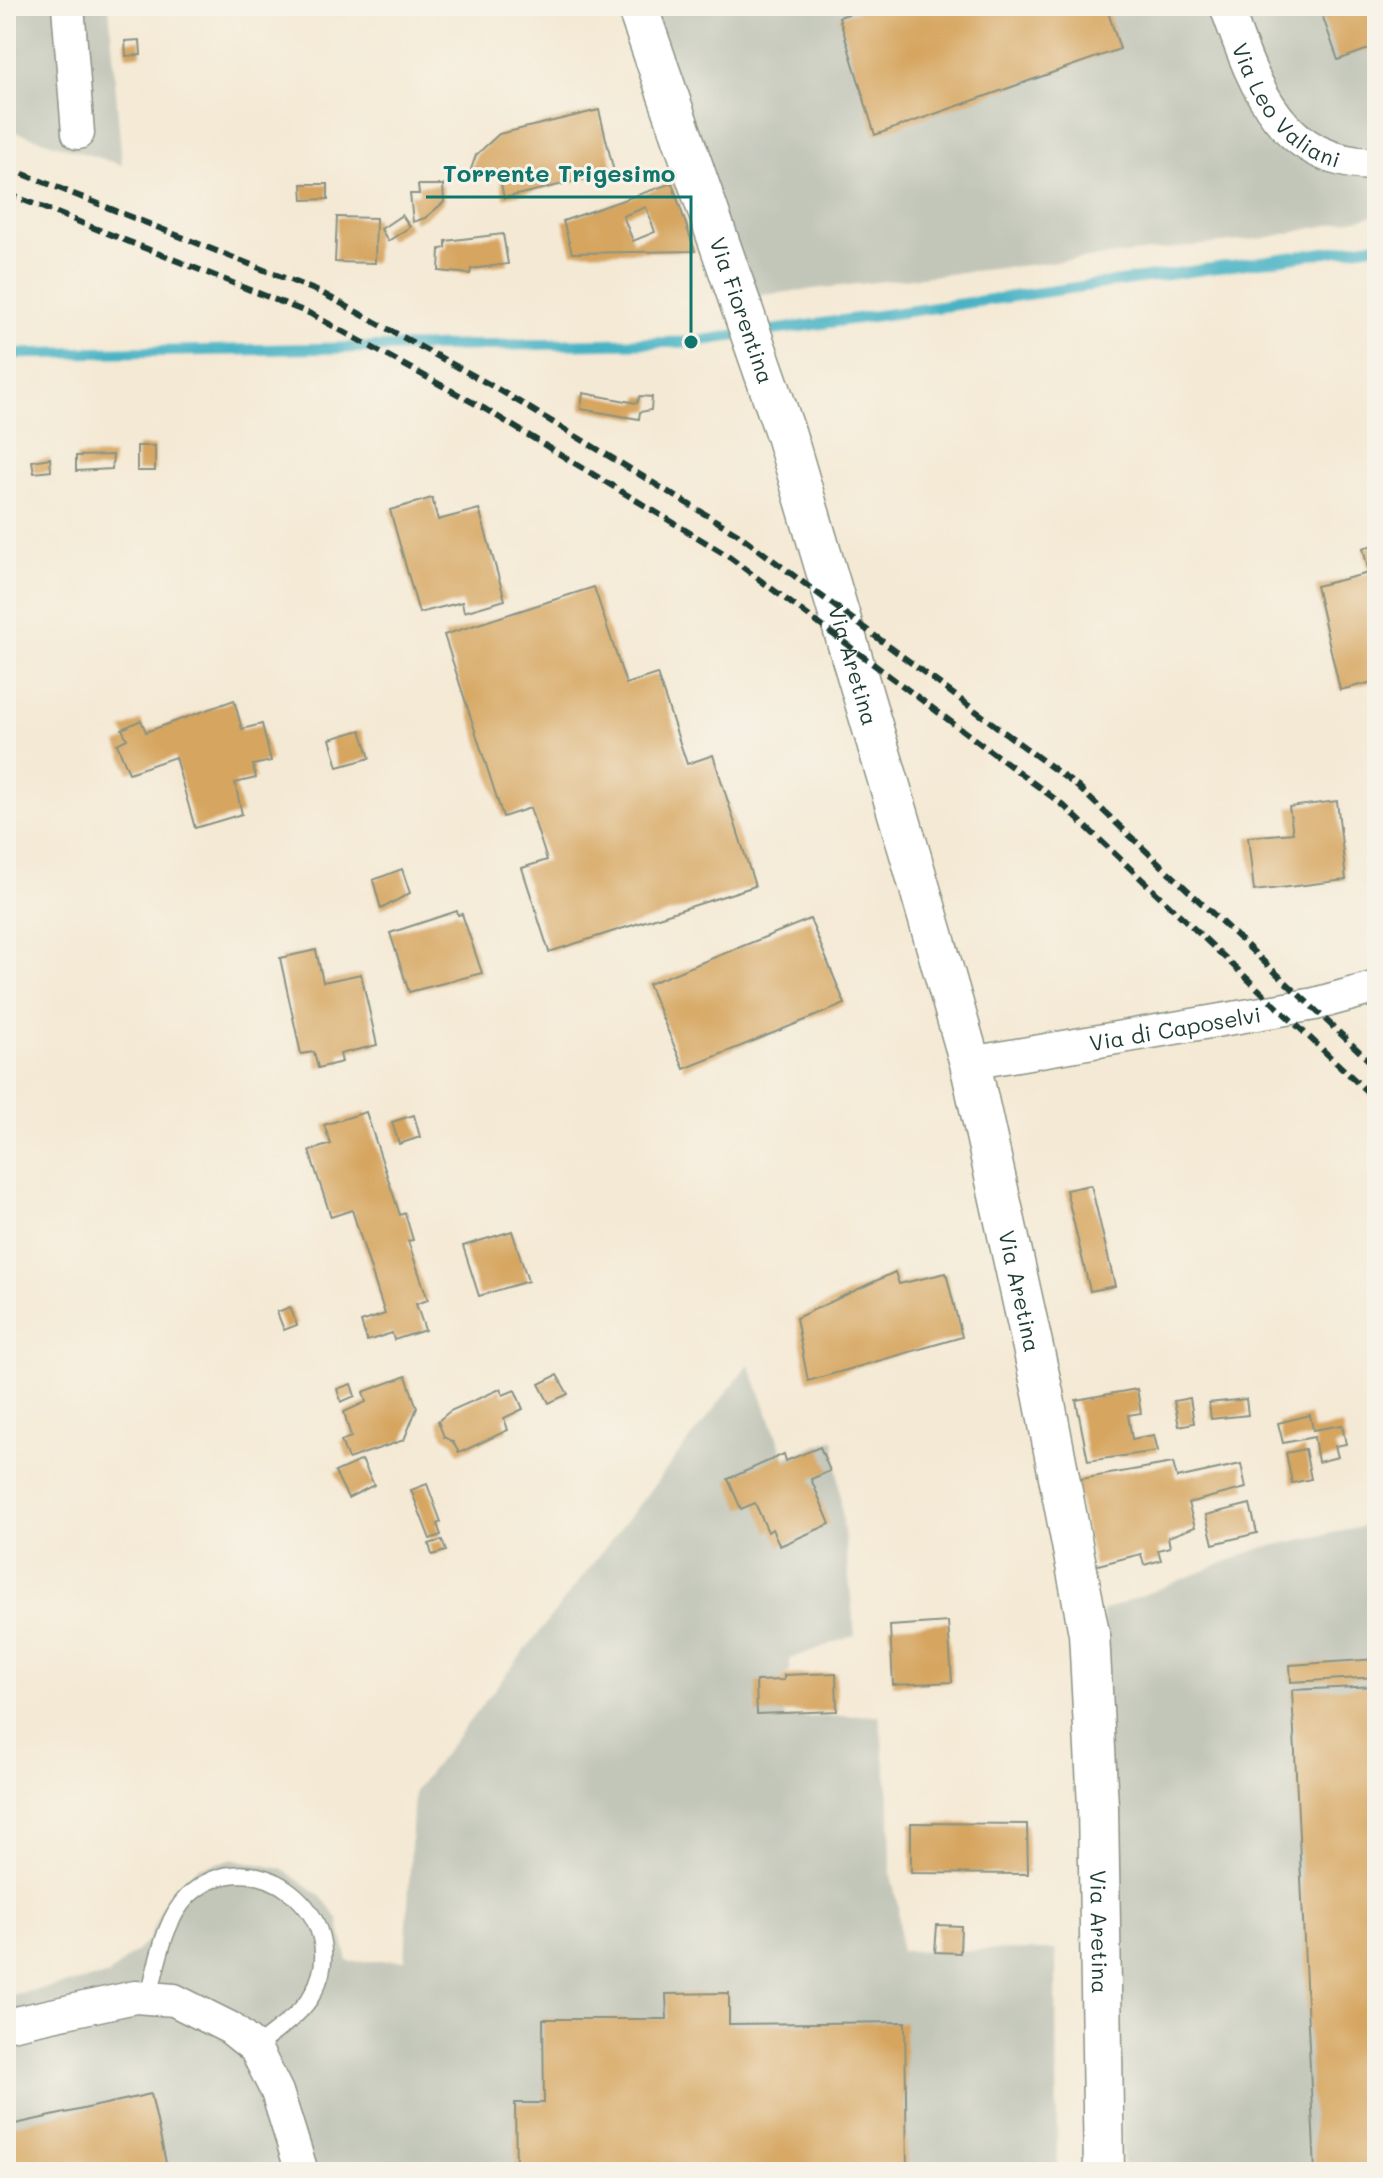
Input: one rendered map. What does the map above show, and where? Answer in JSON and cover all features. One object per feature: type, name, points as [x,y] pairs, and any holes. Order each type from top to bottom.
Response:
[{"type":"street","points":[[68,6],[78,133]]},
{"type":"street","name":"Via Fiorentina","points":[[637,6],[786,435]]},
{"type":"street","name":"Via Leo Valiani","points":[[1226,6],[1251,75],[1277,117],[1299,142],[1316,153],[1351,164],[1377,164]]},
{"type":"street","name":"Via Aretina","points":[[786,435],[970,1063],[1043,1393],[1089,1633],[1098,1806],[1104,2172]]},
{"type":"street","name":"Via di Caposelvi","points":[[970,1063],[1315,1004],[1377,987]]},
{"type":"street","points":[[6,2025],[135,1997],[174,2000],[230,2028],[255,2048],[277,2092],[302,2172]]},
{"type":"lane","points":[[148,1998],[168,1931],[189,1896],[225,1876],[246,1874],[286,1886],[314,1916],[324,1956],[321,1976],[299,2012],[255,2048]]},
{"type":"shaded area","points":[[6,6],[109,6],[122,165],[6,129]]},
{"type":"shaded area","points":[[649,6],[1377,6],[1377,215],[1265,238],[743,297]]},
{"type":"shaded area","points":[[749,1364],[785,1458],[834,1439],[855,1635],[790,1659],[790,1671],[784,1674],[785,1718],[879,1715],[890,1806],[891,1875],[898,1907],[900,1951],[1056,1950],[1057,2172],[6,2172],[6,1996],[107,1976],[148,1941],[166,1898],[198,1867],[235,1859],[282,1869],[321,1896],[338,1919],[348,1962],[405,1960],[414,1792]]},
{"type":"shaded area","points":[[1377,1524],[1377,2172],[1123,2172],[1103,1611],[1261,1548]]},
{"type":"building","points":[[873,6],[1106,6],[1120,49],[875,135],[839,17]]},
{"type":"building","points":[[1319,6],[1377,6],[1377,46],[1338,60]]},
{"type":"building","points":[[140,40],[141,55],[126,56],[125,41]]},
{"type":"building","points":[[599,110],[614,172],[504,198],[498,170],[469,175],[476,155],[499,134]]},
{"type":"building","points":[[672,183],[695,251],[572,253],[563,221]],"holes":[[[646,207],[655,232],[633,241],[623,216]]]},
{"type":"building","points":[[302,184],[328,184],[328,199],[303,200]]},
{"type":"building","points":[[418,185],[443,185],[444,202],[425,218],[413,222],[410,194],[419,194]]},
{"type":"building","points":[[402,215],[410,227],[388,241],[381,229]]},
{"type":"building","points":[[337,217],[376,218],[375,263],[335,262]]},
{"type":"building","points":[[503,234],[508,264],[471,269],[470,274],[439,271],[440,249],[446,248],[446,241]]},
{"type":"building","points":[[583,393],[637,403],[640,396],[652,397],[651,410],[640,412],[639,419],[581,409]]},
{"type":"building","points":[[137,446],[155,446],[155,471],[137,471]]},
{"type":"building","points":[[113,455],[112,469],[76,471],[76,456]]},
{"type":"building","points":[[50,458],[51,471],[34,473],[32,461]]},
{"type":"building","points":[[432,498],[438,520],[479,509],[505,600],[464,612],[462,602],[419,613],[390,510]]},
{"type":"building","points":[[1377,544],[1377,681],[1340,690],[1316,586],[1369,573],[1363,548]]},
{"type":"building","points":[[594,587],[626,684],[657,674],[687,764],[713,755],[755,886],[549,952],[522,868],[547,860],[530,808],[503,817],[444,635]]},
{"type":"building","points":[[234,700],[242,729],[262,724],[271,761],[253,765],[256,778],[235,783],[242,814],[195,828],[175,757],[129,773],[117,744],[127,739],[122,729],[141,720],[146,732]]},
{"type":"building","points":[[361,730],[370,758],[338,767],[330,739]]},
{"type":"building","points":[[1337,801],[1346,880],[1254,891],[1248,837],[1293,833],[1289,807]]},
{"type":"building","points":[[402,869],[410,893],[381,909],[373,880]]},
{"type":"building","points":[[457,911],[458,915],[462,914],[482,973],[409,992],[390,933]]},
{"type":"building","points":[[810,919],[845,1004],[684,1069],[648,984]]},
{"type":"building","points":[[316,950],[323,982],[361,974],[377,1045],[340,1054],[342,1062],[318,1068],[314,1052],[301,1054],[280,958]]},
{"type":"building","points":[[366,1112],[400,1215],[405,1213],[413,1240],[408,1241],[428,1300],[416,1304],[425,1330],[394,1340],[392,1333],[367,1341],[361,1322],[385,1314],[352,1210],[331,1217],[309,1151],[331,1144],[324,1125]]},
{"type":"building","points":[[414,1115],[420,1137],[399,1144],[392,1122]]},
{"type":"building","points":[[1091,1185],[1115,1286],[1090,1291],[1066,1190]]},
{"type":"building","points":[[512,1231],[528,1281],[479,1296],[463,1246]]},
{"type":"building","points":[[895,1272],[899,1284],[946,1273],[962,1337],[808,1381],[796,1318]]},
{"type":"building","points":[[290,1307],[297,1325],[284,1330],[277,1312]]},
{"type":"building","points":[[557,1375],[568,1394],[549,1403],[539,1384]]},
{"type":"building","points":[[406,1376],[417,1408],[404,1440],[348,1459],[341,1441],[351,1437],[344,1412],[366,1402],[363,1392]]},
{"type":"building","points":[[351,1384],[355,1396],[341,1402],[337,1389]]},
{"type":"building","points":[[500,1389],[503,1395],[515,1390],[523,1409],[504,1418],[508,1430],[459,1453],[453,1442],[444,1437],[438,1421],[450,1411]]},
{"type":"building","points":[[1137,1389],[1141,1413],[1128,1415],[1132,1439],[1154,1435],[1158,1451],[1088,1461],[1076,1400]]},
{"type":"building","points":[[1190,1398],[1194,1423],[1179,1426],[1174,1401]]},
{"type":"building","points":[[1246,1399],[1248,1415],[1211,1419],[1209,1403]]},
{"type":"building","points":[[1310,1415],[1313,1430],[1342,1425],[1346,1444],[1335,1446],[1338,1457],[1318,1462],[1314,1437],[1283,1443],[1278,1423]]},
{"type":"building","points":[[820,1447],[830,1471],[811,1479],[830,1524],[780,1546],[772,1529],[768,1532],[755,1503],[741,1509],[728,1479],[784,1454],[786,1461]]},
{"type":"building","points":[[1305,1449],[1311,1479],[1292,1483],[1286,1453]]},
{"type":"building","points":[[362,1460],[374,1485],[348,1498],[335,1472]]},
{"type":"building","points":[[1173,1463],[1177,1478],[1241,1464],[1246,1488],[1188,1503],[1195,1527],[1168,1537],[1170,1547],[1158,1550],[1161,1560],[1144,1565],[1141,1554],[1094,1566],[1075,1480]]},
{"type":"building","points":[[427,1484],[441,1522],[437,1524],[441,1535],[430,1539],[411,1490]]},
{"type":"building","points":[[1250,1504],[1257,1533],[1213,1544],[1206,1515]]},
{"type":"building","points":[[442,1540],[446,1551],[432,1555],[429,1544]]},
{"type":"building","points":[[948,1622],[952,1682],[893,1685],[890,1626]]},
{"type":"building","points":[[1377,1659],[1377,1677],[1291,1682],[1290,1665]]},
{"type":"building","points":[[836,1673],[837,1711],[757,1714],[756,1681],[784,1680],[784,1675]]},
{"type":"building","points":[[1377,1686],[1377,2172],[1315,2172],[1292,1690]]},
{"type":"building","points":[[911,1823],[1027,1824],[1028,1874],[911,1873]]},
{"type":"building","points":[[937,1925],[961,1926],[960,1953],[935,1952]]},
{"type":"building","points":[[729,1993],[729,2024],[905,2022],[907,2172],[516,2172],[515,2103],[544,2103],[543,2019],[667,2019],[666,1994]]},
{"type":"building","points":[[151,2094],[168,2172],[6,2172],[6,2126]]},
{"type":"waterway","points":[[6,354],[691,342],[1377,245]]},
{"type":"railway","points":[[6,167],[322,293],[496,388],[738,534],[1078,787],[1377,1068]]},
{"type":"railway","points":[[6,193],[311,314],[485,409],[725,554],[1063,805],[1377,1101]]},
{"type":"place","name":"Torrente Trigesimo","points":[[691,342]]}]
